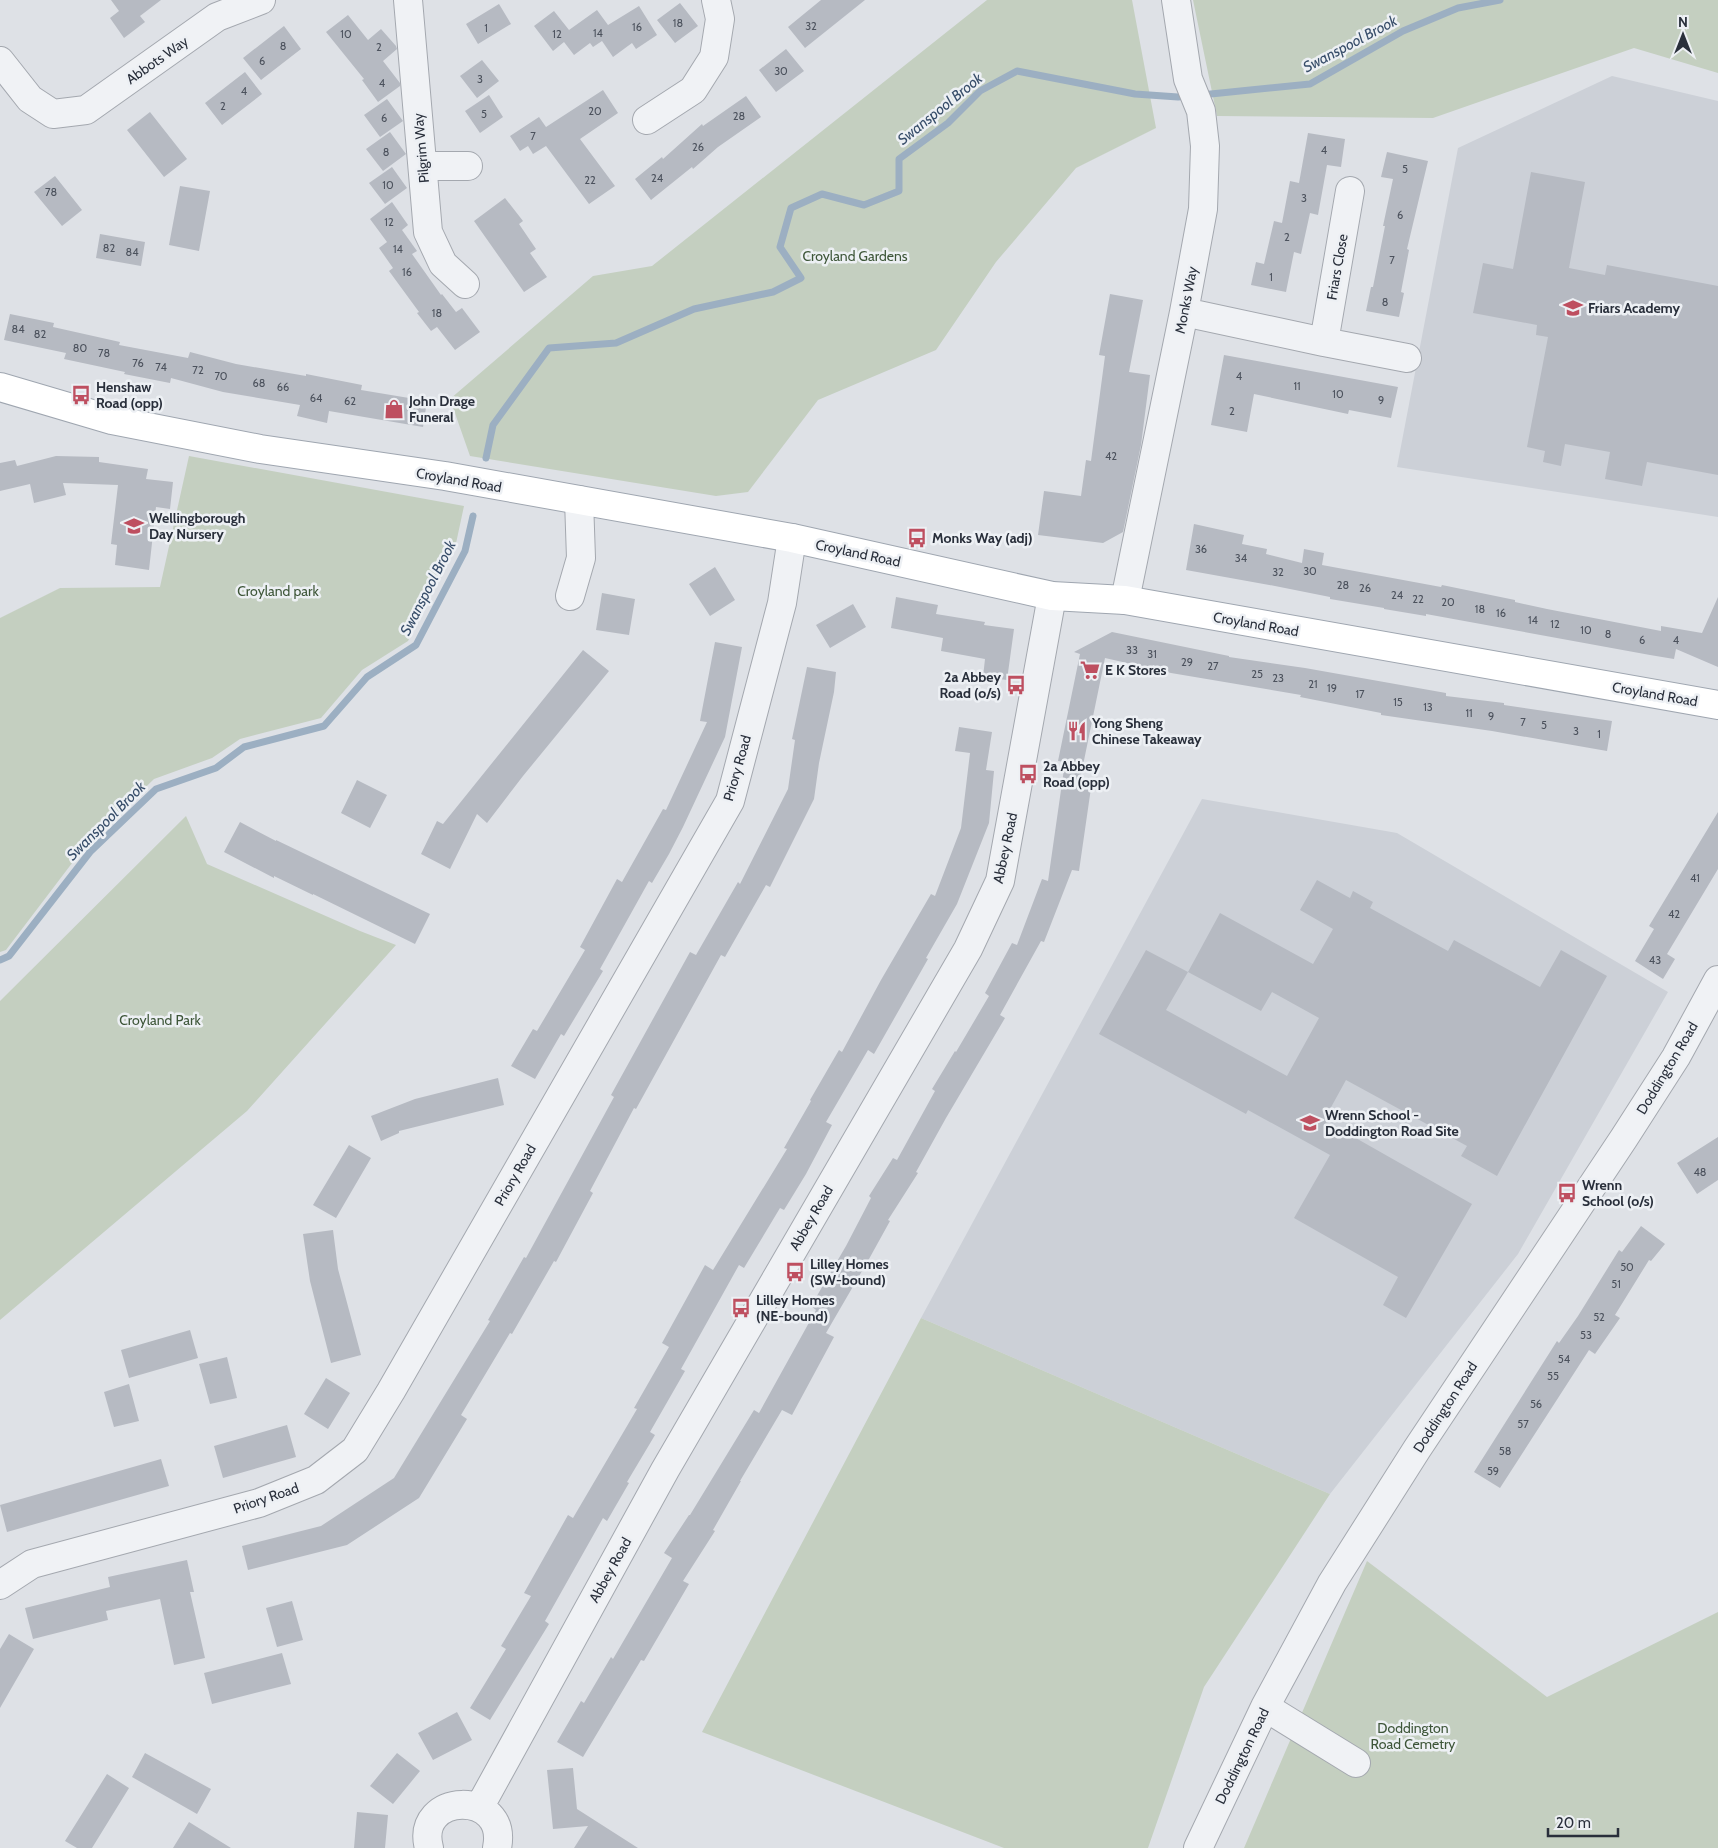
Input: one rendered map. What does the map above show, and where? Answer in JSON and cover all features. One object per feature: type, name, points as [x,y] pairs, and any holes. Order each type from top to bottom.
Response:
[{"type":"main road","name":"Croyland Road","points":[[0,387],[122,422],[260,450],[464,480],[792,538],[1052,596],[1125,600],[1718,705]]},
{"type":"street","name":"Abbots Way","points":[[0,61],[30,99],[53,114],[86,110],[211,9],[261,0]]},
{"type":"street","name":"Pilgrim Way","points":[[408,0],[428,232],[443,264],[465,284]]},
{"type":"street","points":[[647,120],[693,90],[714,57],[720,19],[716,0]]},
{"type":"street","name":"Monks Way","points":[[1125,600],[1203,210],[1205,146],[1201,111],[1188,78],[1176,0]]},
{"type":"street","points":[[423,166],[468,166]]},
{"type":"street","name":"Friars Close","points":[[1324,342],[1350,192]]},
{"type":"street","points":[[1184,312],[1407,358]]},
{"type":"street","points":[[570,596],[581,558],[579,500]]},
{"type":"street","name":"Priory Road","points":[[0,1585],[32,1564],[259,1502],[316,1480],[355,1450],[730,801],[782,603],[792,538]]},
{"type":"street","name":"Abbey Road","points":[[479,1808],[665,1470],[968,949],[1000,882],[1052,596]]},
{"type":"street","name":"Doddington Road","points":[[1198,1848],[1265,1707],[1332,1583],[1417,1449],[1656,1089],[1676,1057],[1718,980]]},
{"type":"street","points":[[1265,1707],[1356,1763]]},
{"type":"street","points":[[429,1848],[427,1836],[432,1822],[442,1810],[456,1804],[472,1804],[486,1813],[496,1828],[498,1836],[497,1848]]},
{"type":"shaded area","name":"Friars Academy","points":[[1612,76],[1718,101],[1718,517],[1397,467],[1458,148]]},
{"type":"shaded area","name":"Wrenn School - Doddington Road Site","points":[[1202,799],[1397,833],[1668,992],[1518,1254],[1330,1494],[921,1318]]},
{"type":"green space","name":"Croyland Gardens","points":[[987,0],[1132,0],[1156,128],[1076,168],[996,262],[936,350],[818,400],[748,492],[716,496],[470,456],[450,399],[593,276],[652,266]]},
{"type":"green space","points":[[1193,0],[1718,0],[1718,73],[1634,48],[1433,118],[1217,116]]},
{"type":"green space","name":"Croyland park","points":[[189,456],[464,506],[455,548],[408,641],[362,670],[321,718],[240,739],[212,758],[154,779],[85,846],[6,950],[0,952],[0,618],[60,588],[160,587]]},
{"type":"green space","name":"Croyland Park","points":[[186,816],[207,864],[396,945],[247,1111],[0,1320],[0,1001]]},
{"type":"green space","points":[[921,1318],[1330,1494],[1204,1687],[1148,1848],[1004,1848],[702,1732]]},
{"type":"green space","name":"Doddington Road Cemetry","points":[[1367,1561],[1547,1697],[1718,1612],[1718,1848],[1244,1848]]},
{"type":"building","points":[[111,0],[161,0],[140,16],[145,22],[124,38],[110,18],[119,11]]},
{"type":"building","points":[[821,0],[865,0],[805,48],[788,27]]},
{"type":"building","points":[[680,3],[698,26],[675,43],[657,20]]},
{"type":"building","points":[[499,4],[511,24],[478,44],[466,24]]},
{"type":"building","points":[[639,6],[657,35],[636,49],[632,43],[613,57],[602,41],[593,47],[590,43],[574,55],[564,42],[553,51],[534,26],[554,11],[569,30],[597,10],[608,25]]},
{"type":"building","points":[[348,15],[368,40],[381,29],[396,46],[397,49],[383,61],[400,83],[400,86],[378,102],[362,80],[364,79],[326,32]]},
{"type":"building","points":[[284,26],[301,49],[261,80],[243,58]]},
{"type":"building","points":[[786,49],[804,71],[776,92],[759,70]]},
{"type":"building","points":[[482,60],[499,81],[477,98],[460,76]]},
{"type":"building","points":[[245,72],[262,94],[222,125],[205,103]]},
{"type":"building","points":[[603,90],[618,113],[580,139],[615,186],[589,204],[546,146],[533,154],[528,146],[520,151],[510,136],[539,117],[546,127]]},
{"type":"building","points":[[489,95],[503,117],[480,133],[465,111]]},
{"type":"building","points":[[746,96],[761,117],[718,147],[693,169],[692,167],[651,200],[635,179],[662,157],[663,159],[702,124],[703,126]]},
{"type":"building","points":[[387,99],[403,121],[380,137],[364,115]]},
{"type":"building","points":[[150,112],[187,159],[164,177],[127,130]]},
{"type":"building","points":[[390,132],[406,154],[383,171],[366,149]]},
{"type":"building","points":[[1308,133],[1345,139],[1341,167],[1327,165],[1318,215],[1310,213],[1301,254],[1294,252],[1286,292],[1251,285],[1256,262],[1264,264],[1274,221],[1282,223],[1290,181],[1299,183]]},
{"type":"building","points":[[1387,152],[1428,161],[1407,249],[1409,250],[1401,292],[1404,293],[1399,317],[1366,311],[1371,287],[1373,287],[1393,179],[1381,177]]},
{"type":"building","points":[[392,167],[407,188],[385,204],[369,183]]},
{"type":"building","points":[[1531,172],[1585,182],[1569,268],[1605,275],[1607,265],[1718,286],[1718,475],[1647,462],[1642,486],[1605,479],[1610,452],[1565,444],[1561,466],[1543,462],[1545,451],[1527,447],[1548,337],[1536,335],[1537,325],[1473,313],[1483,263],[1513,269]]},
{"type":"building","points":[[55,176],[82,210],[62,226],[34,192]]},
{"type":"building","points":[[180,186],[210,191],[199,251],[169,245]]},
{"type":"building","points":[[505,198],[523,221],[519,224],[536,249],[530,253],[547,277],[524,292],[474,221]]},
{"type":"building","points":[[392,202],[408,225],[402,230],[417,251],[412,254],[441,295],[456,312],[462,308],[480,332],[455,350],[437,327],[431,331],[417,313],[419,312],[389,271],[393,268],[379,248],[387,242],[370,219]]},
{"type":"building","points":[[100,234],[145,242],[141,266],[96,258]]},
{"type":"building","points":[[1110,294],[1143,300],[1129,372],[1150,375],[1141,445],[1123,532],[1103,543],[1038,535],[1044,491],[1081,496],[1086,460],[1091,461],[1105,356],[1099,355]]},
{"type":"building","points":[[10,314],[54,323],[53,327],[120,342],[119,345],[188,358],[190,352],[236,364],[306,376],[306,374],[362,385],[361,390],[427,401],[423,427],[329,411],[327,423],[297,416],[300,405],[223,392],[171,378],[170,383],[64,359],[66,353],[4,340]]},
{"type":"building","points":[[1224,355],[1398,387],[1391,418],[1349,410],[1348,414],[1254,394],[1247,432],[1211,425]]},
{"type":"building","points":[[56,456],[99,457],[99,462],[148,469],[146,479],[173,482],[170,509],[156,507],[149,570],[115,565],[117,545],[111,544],[118,485],[63,483],[66,495],[34,503],[30,484],[0,491],[0,463],[15,460],[17,466]]},
{"type":"building","points":[[1194,524],[1244,535],[1242,544],[1267,549],[1266,554],[1302,563],[1304,549],[1324,553],[1322,565],[1441,587],[1442,585],[1515,600],[1515,602],[1547,609],[1661,631],[1661,626],[1702,633],[1718,597],[1718,667],[1676,649],[1674,659],[1426,614],[1426,616],[1384,609],[1275,586],[1186,570]]},
{"type":"building","points":[[715,567],[735,600],[710,616],[689,584]]},
{"type":"building","points":[[602,593],[635,599],[629,635],[596,630]]},
{"type":"building","points":[[896,597],[938,605],[936,614],[985,622],[984,625],[1014,629],[1007,680],[983,677],[985,659],[941,651],[943,638],[891,628]]},
{"type":"building","points":[[853,604],[866,627],[830,648],[816,625]]},
{"type":"building","points":[[1112,632],[1229,657],[1305,668],[1446,693],[1446,696],[1504,703],[1504,705],[1612,721],[1607,751],[1492,731],[1381,715],[1381,713],[1300,697],[1301,695],[1171,673],[1105,658],[1080,780],[1092,781],[1079,871],[1072,870],[1044,942],[1041,941],[1000,1015],[1005,1018],[946,1118],[916,1172],[918,1173],[888,1220],[890,1221],[826,1333],[834,1337],[792,1415],[782,1410],[740,1481],[713,1530],[715,1531],[683,1581],[689,1584],[644,1661],[641,1660],[583,1757],[557,1742],[581,1701],[584,1703],[611,1657],[613,1659],[672,1558],[664,1553],[690,1515],[754,1410],[759,1413],[816,1310],[811,1306],[846,1246],[871,1198],[869,1196],[893,1158],[897,1160],[935,1091],[932,1089],[989,996],[985,993],[1012,943],[1017,945],[1042,879],[1048,881],[1065,762],[1058,761],[1080,654],[1074,652]]},
{"type":"building","points":[[715,642],[742,647],[725,737],[669,854],[652,883],[649,881],[600,969],[603,971],[564,1036],[561,1034],[535,1079],[511,1066],[533,1029],[537,1031],[585,950],[580,947],[617,879],[622,882],[663,809],[666,810],[707,722],[700,721]]},
{"type":"building","points":[[583,650],[609,671],[487,823],[477,814],[450,869],[421,854],[437,821],[443,824]]},
{"type":"building","points":[[807,667],[836,672],[814,799],[770,887],[766,885],[725,957],[721,955],[636,1109],[634,1108],[590,1191],[593,1193],[556,1262],[554,1261],[512,1334],[510,1333],[461,1415],[467,1419],[419,1498],[347,1545],[248,1570],[242,1546],[321,1526],[394,1478],[490,1321],[488,1320],[524,1257],[526,1258],[614,1097],[611,1095],[690,952],[696,955],[738,882],[740,884],[788,789],[795,740],[792,739]]},
{"type":"building","points":[[959,727],[992,732],[986,770],[994,771],[989,823],[957,904],[874,1054],[868,1050],[826,1122],[832,1125],[806,1174],[784,1210],[780,1208],[744,1268],[739,1265],[681,1369],[685,1371],[650,1432],[655,1435],[627,1482],[629,1483],[607,1521],[603,1518],[545,1621],[549,1624],[490,1720],[470,1708],[506,1649],[501,1646],[531,1596],[524,1593],[568,1515],[573,1518],[637,1409],[634,1408],[669,1347],[662,1343],[705,1265],[713,1270],[787,1149],[784,1148],[810,1100],[839,1050],[842,1052],[931,894],[935,896],[961,828],[970,753],[955,751]]},
{"type":"building","points":[[357,780],[387,795],[370,828],[341,813]]},
{"type":"building","points":[[1718,812],[1718,869],[1667,954],[1675,959],[1663,979],[1635,961],[1654,929],[1649,926]]},
{"type":"building","points":[[240,822],[430,914],[415,944],[313,894],[274,876],[274,878],[224,852]]},
{"type":"building","points":[[1317,880],[1350,898],[1353,891],[1373,902],[1370,908],[1448,951],[1454,940],[1540,987],[1561,950],[1607,976],[1497,1176],[1461,1156],[1467,1146],[1346,1080],[1324,1120],[1472,1204],[1406,1318],[1383,1305],[1398,1277],[1294,1218],[1330,1155],[1248,1110],[1246,1114],[1099,1034],[1146,950],[1188,972],[1220,913],[1313,964],[1333,929],[1300,910]],"holes":[[[1188,972],[1261,1011],[1272,992],[1319,1018],[1287,1076],[1166,1010]]]},
{"type":"building","points":[[498,1078],[504,1105],[399,1131],[399,1133],[381,1141],[371,1116],[415,1099]]},
{"type":"building","points":[[1718,1137],[1718,1180],[1697,1194],[1677,1163]]},
{"type":"building","points":[[349,1145],[371,1158],[336,1218],[313,1205]]},
{"type":"building","points":[[1641,1226],[1665,1244],[1651,1261],[1649,1260],[1615,1315],[1620,1318],[1595,1354],[1589,1350],[1500,1488],[1474,1472],[1557,1341],[1559,1343],[1578,1316],[1619,1250],[1622,1252]]},
{"type":"building","points":[[333,1230],[338,1269],[361,1355],[331,1363],[310,1281],[303,1234]]},
{"type":"building","points":[[190,1330],[198,1358],[129,1378],[121,1350]]},
{"type":"building","points":[[227,1357],[237,1398],[210,1404],[199,1364]]},
{"type":"building","points":[[326,1378],[350,1393],[328,1429],[304,1414]]},
{"type":"building","points":[[129,1384],[139,1421],[114,1427],[104,1392]]},
{"type":"building","points":[[287,1425],[296,1457],[223,1478],[214,1446]]},
{"type":"building","points":[[161,1459],[169,1486],[7,1532],[0,1505]]},
{"type":"building","points":[[187,1560],[194,1592],[190,1592],[205,1658],[174,1665],[160,1599],[106,1611],[108,1620],[33,1639],[25,1608],[110,1587],[108,1577]]},
{"type":"building","points":[[292,1601],[303,1640],[277,1647],[266,1608]]},
{"type":"building","points":[[9,1634],[34,1649],[0,1708],[0,1649]]},
{"type":"building","points":[[282,1653],[291,1684],[212,1704],[204,1673]]},
{"type":"building","points":[[457,1712],[472,1740],[433,1760],[418,1733]]},
{"type":"building","points":[[145,1753],[211,1789],[197,1814],[132,1777]]},
{"type":"building","points":[[397,1753],[420,1771],[393,1804],[370,1786]]},
{"type":"building","points":[[573,1768],[577,1809],[638,1848],[574,1848],[588,1826],[553,1829],[547,1770]]},
{"type":"building","points":[[107,1774],[129,1788],[92,1848],[77,1848],[65,1841]]},
{"type":"building","points":[[357,1812],[388,1815],[385,1848],[354,1848]]},
{"type":"building","points":[[189,1822],[231,1848],[173,1848]]},
{"type":"waterway","name":"Swanspool Brook","points":[[1201,95],[1310,84],[1403,31],[1458,8],[1500,0]]},
{"type":"waterway","name":"Swanspool Brook","points":[[486,458],[493,425],[549,348],[616,343],[694,309],[773,292],[801,278],[780,247],[791,208],[822,194],[864,205],[899,191],[899,159],[948,123],[980,91],[1017,71],[1135,94],[1188,96]]},
{"type":"waterway","name":"Swanspool Brook","points":[[0,960],[9,956],[90,852],[156,789],[216,768],[244,747],[324,726],[367,677],[416,645],[465,551],[473,516]]},
{"type":"place","name":"Friars Academy","points":[[1573,308]]},
{"type":"place","name":"Henshaw Road (opp)","points":[[81,395]]},
{"type":"place","name":"John Drage Funeral","points":[[394,409]]},
{"type":"place","name":"Wellingborough Day Nursery","points":[[134,526]]},
{"type":"place","name":"Monks Way (adj)","points":[[917,538]]},
{"type":"place","name":"E K Stores","points":[[1090,670]]},
{"type":"place","name":"2a Abbey Road (o/s)","points":[[1016,685]]},
{"type":"place","name":"Yong Sheng Chinese Takeaway","points":[[1077,731]]},
{"type":"place","name":"2a Abbey Road (opp)","points":[[1028,774]]},
{"type":"place","name":"Wrenn School - Doddington Road Site","points":[[1310,1123]]},
{"type":"place","name":"Wrenn School (o/s)","points":[[1567,1193]]},
{"type":"place","name":"Lilley Homes (SW-bound)","points":[[795,1272]]},
{"type":"place","name":"Lilley Homes (NE-bound)","points":[[741,1308]]}]
